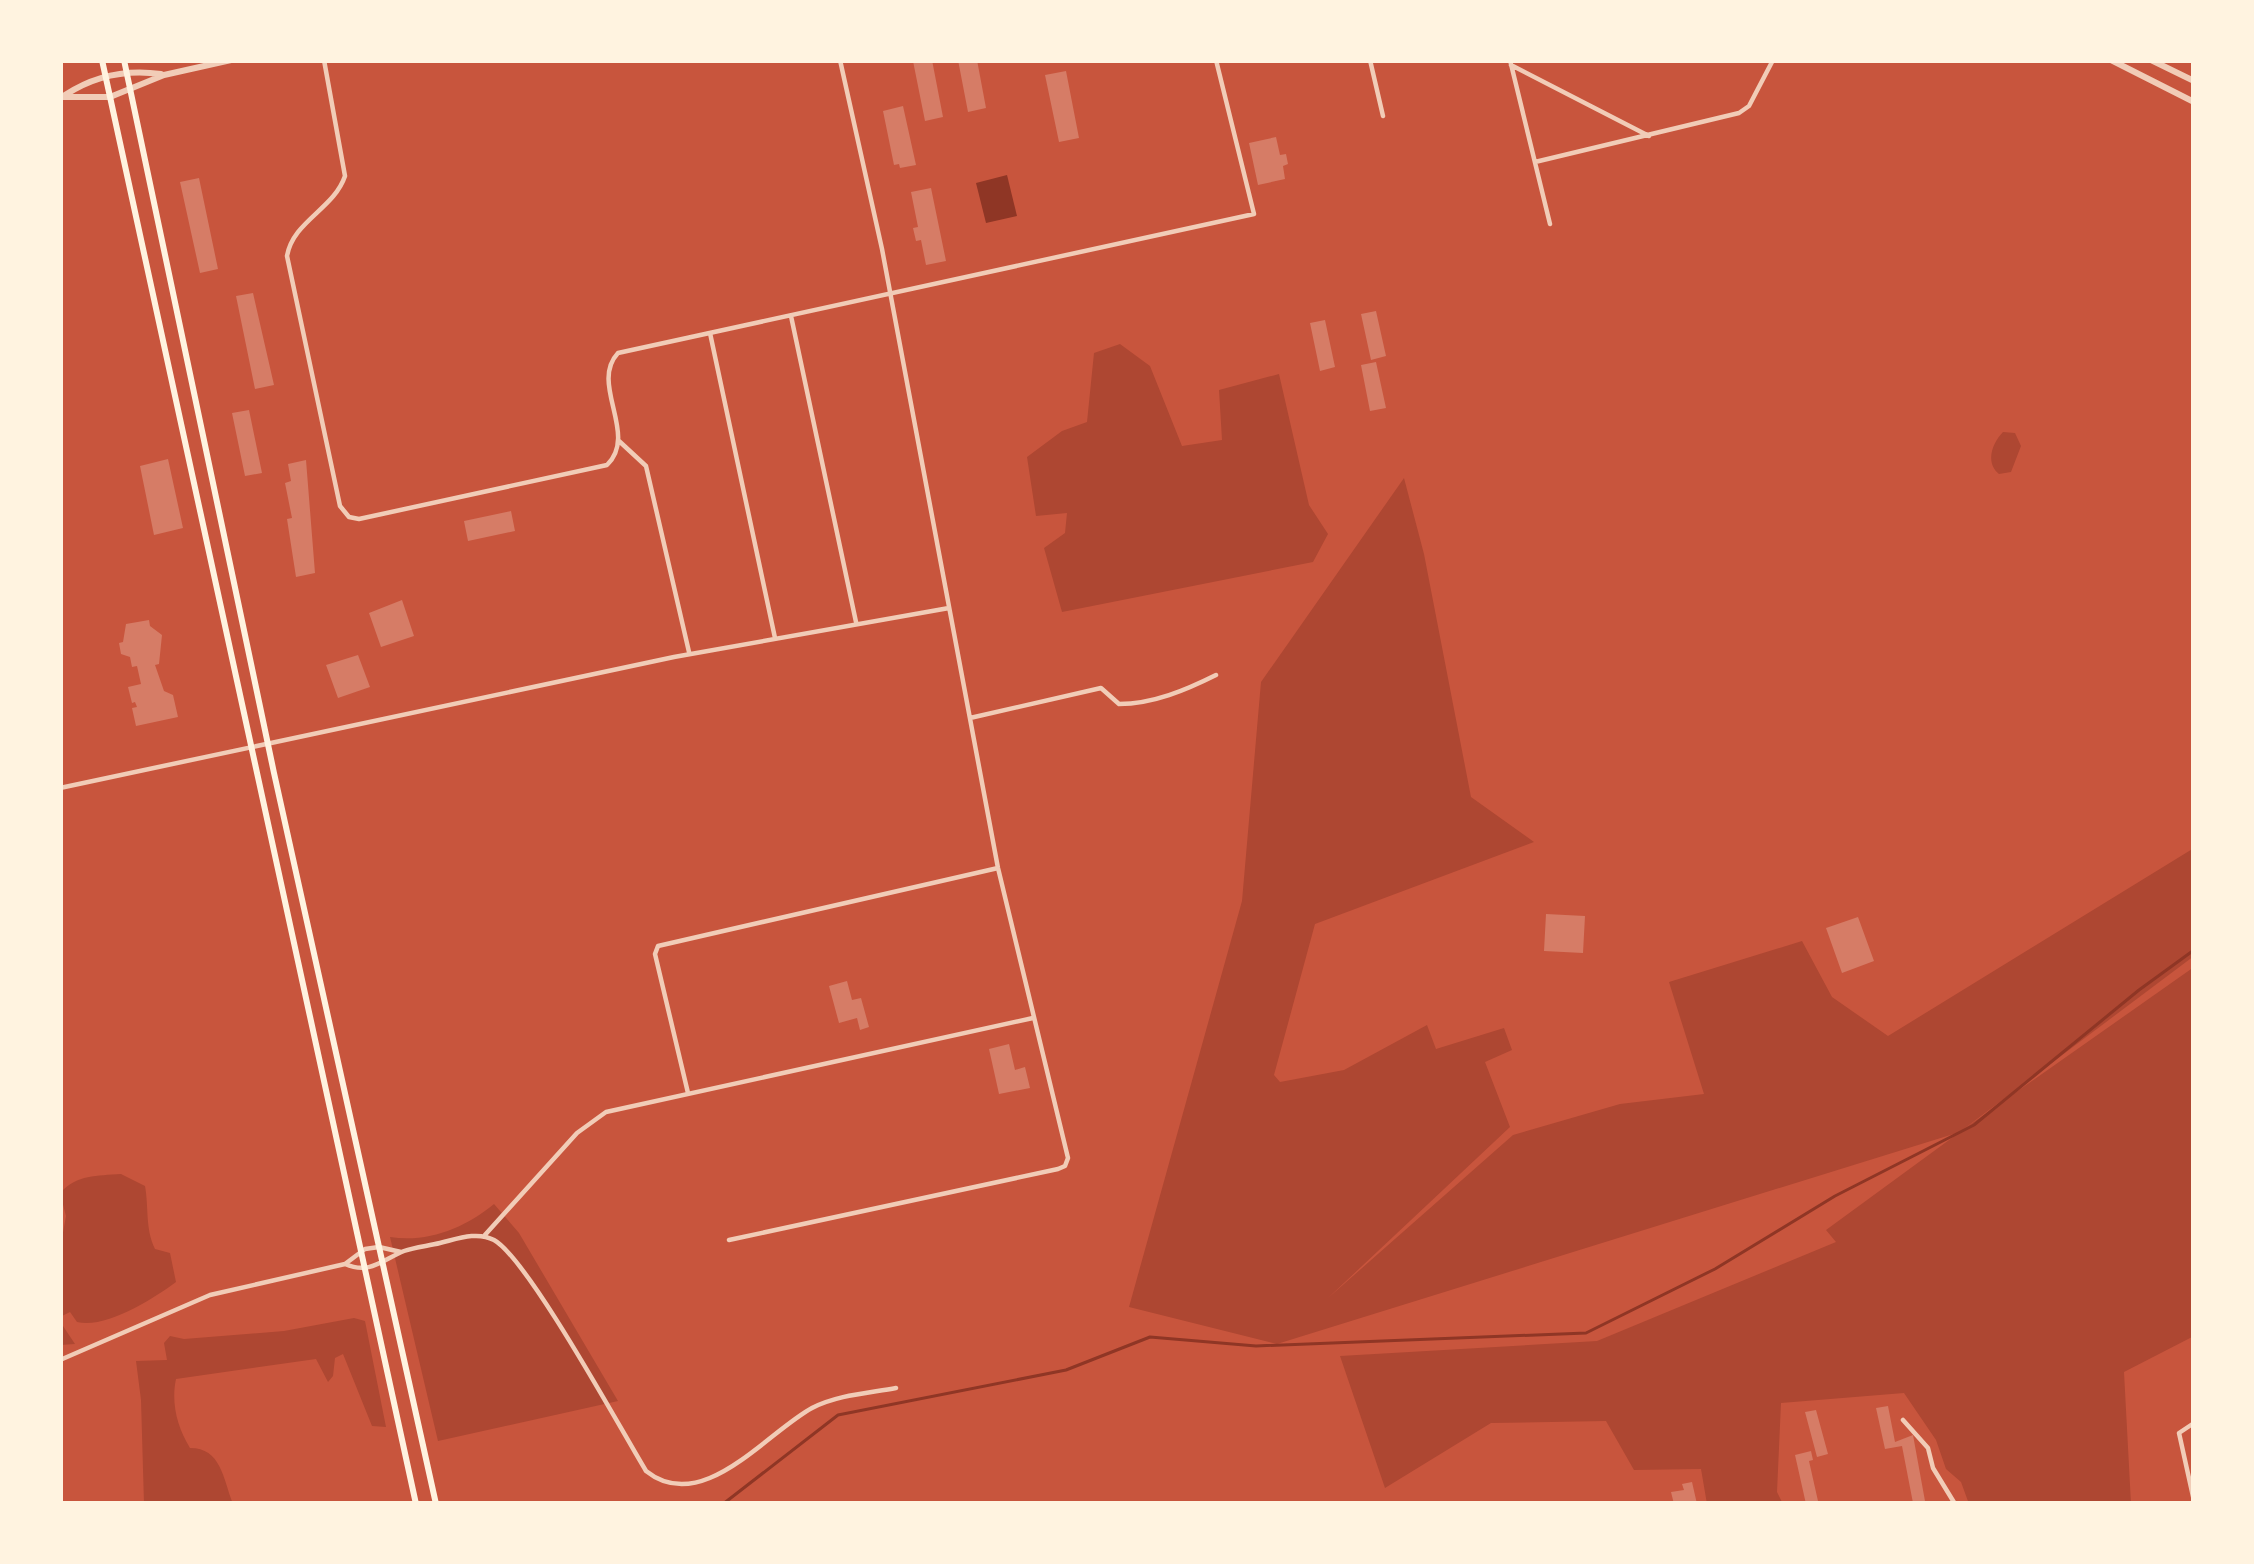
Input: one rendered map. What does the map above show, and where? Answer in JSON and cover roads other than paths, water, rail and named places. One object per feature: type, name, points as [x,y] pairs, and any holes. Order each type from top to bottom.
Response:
[{"type":"main road","points":[[102,60],[416,1504]]},
{"type":"main road","points":[[124,60],[436,1504]]},
{"type":"main road","points":[[154,296],[174,292]]},
{"type":"street","points":[[61,97],[105,76],[164,74],[231,60]]},
{"type":"street","points":[[324,60],[345,176],[337,193],[292,237],[287,256],[345,514],[359,519],[607,465],[619,441],[608,374],[618,353],[1254,214],[1216,60]]},
{"type":"street","points":[[729,1240],[1066,1164],[998,868],[890,295],[840,60]]},
{"type":"street","points":[[1370,60],[1383,116]]},
{"type":"street","points":[[1535,162],[1745,110],[1772,60]]},
{"type":"street","points":[[2110,60],[2194,102]]},
{"type":"street","points":[[2151,60],[2194,81]]},
{"type":"street","points":[[1510,62],[1649,136]]},
{"type":"street","points":[[1510,62],[1550,224]]},
{"type":"street","points":[[61,97],[110,97],[131,92],[164,74]]},
{"type":"street","points":[[791,316],[856,622]]},
{"type":"street","points":[[710,333],[775,638]]},
{"type":"street","points":[[619,441],[646,466],[689,654]]},
{"type":"street","points":[[60,508],[60,520]]},
{"type":"street","points":[[60,788],[689,654],[949,608]]},
{"type":"street","points":[[970,718],[1102,688],[1119,704],[1129,704],[1174,694],[1216,675]]},
{"type":"street","points":[[688,1094],[655,953],[658,946],[998,868]]},
{"type":"street","points":[[60,1360],[210,1295],[345,1264],[360,1251],[379,1247],[400,1252],[484,1236],[593,1119],[619,1108],[1033,1018]]},
{"type":"street","points":[[484,1236],[506,1249],[527,1276],[646,1471],[657,1479],[676,1484],[721,1473],[810,1409],[896,1388]]},
{"type":"street","points":[[345,1264],[363,1269],[383,1264],[400,1252]]},
{"type":"street","points":[[1904,1420],[1928,1448],[1933,1468],[1955,1504]]},
{"type":"street","points":[[2194,1424],[2179,1433],[2194,1501]]},
{"type":"waterway","points":[[723,1504],[838,1415],[1066,1370],[1150,1337],[1256,1346],[1586,1333],[1715,1269],[1835,1196],[1974,1125],[2194,950]]}]
